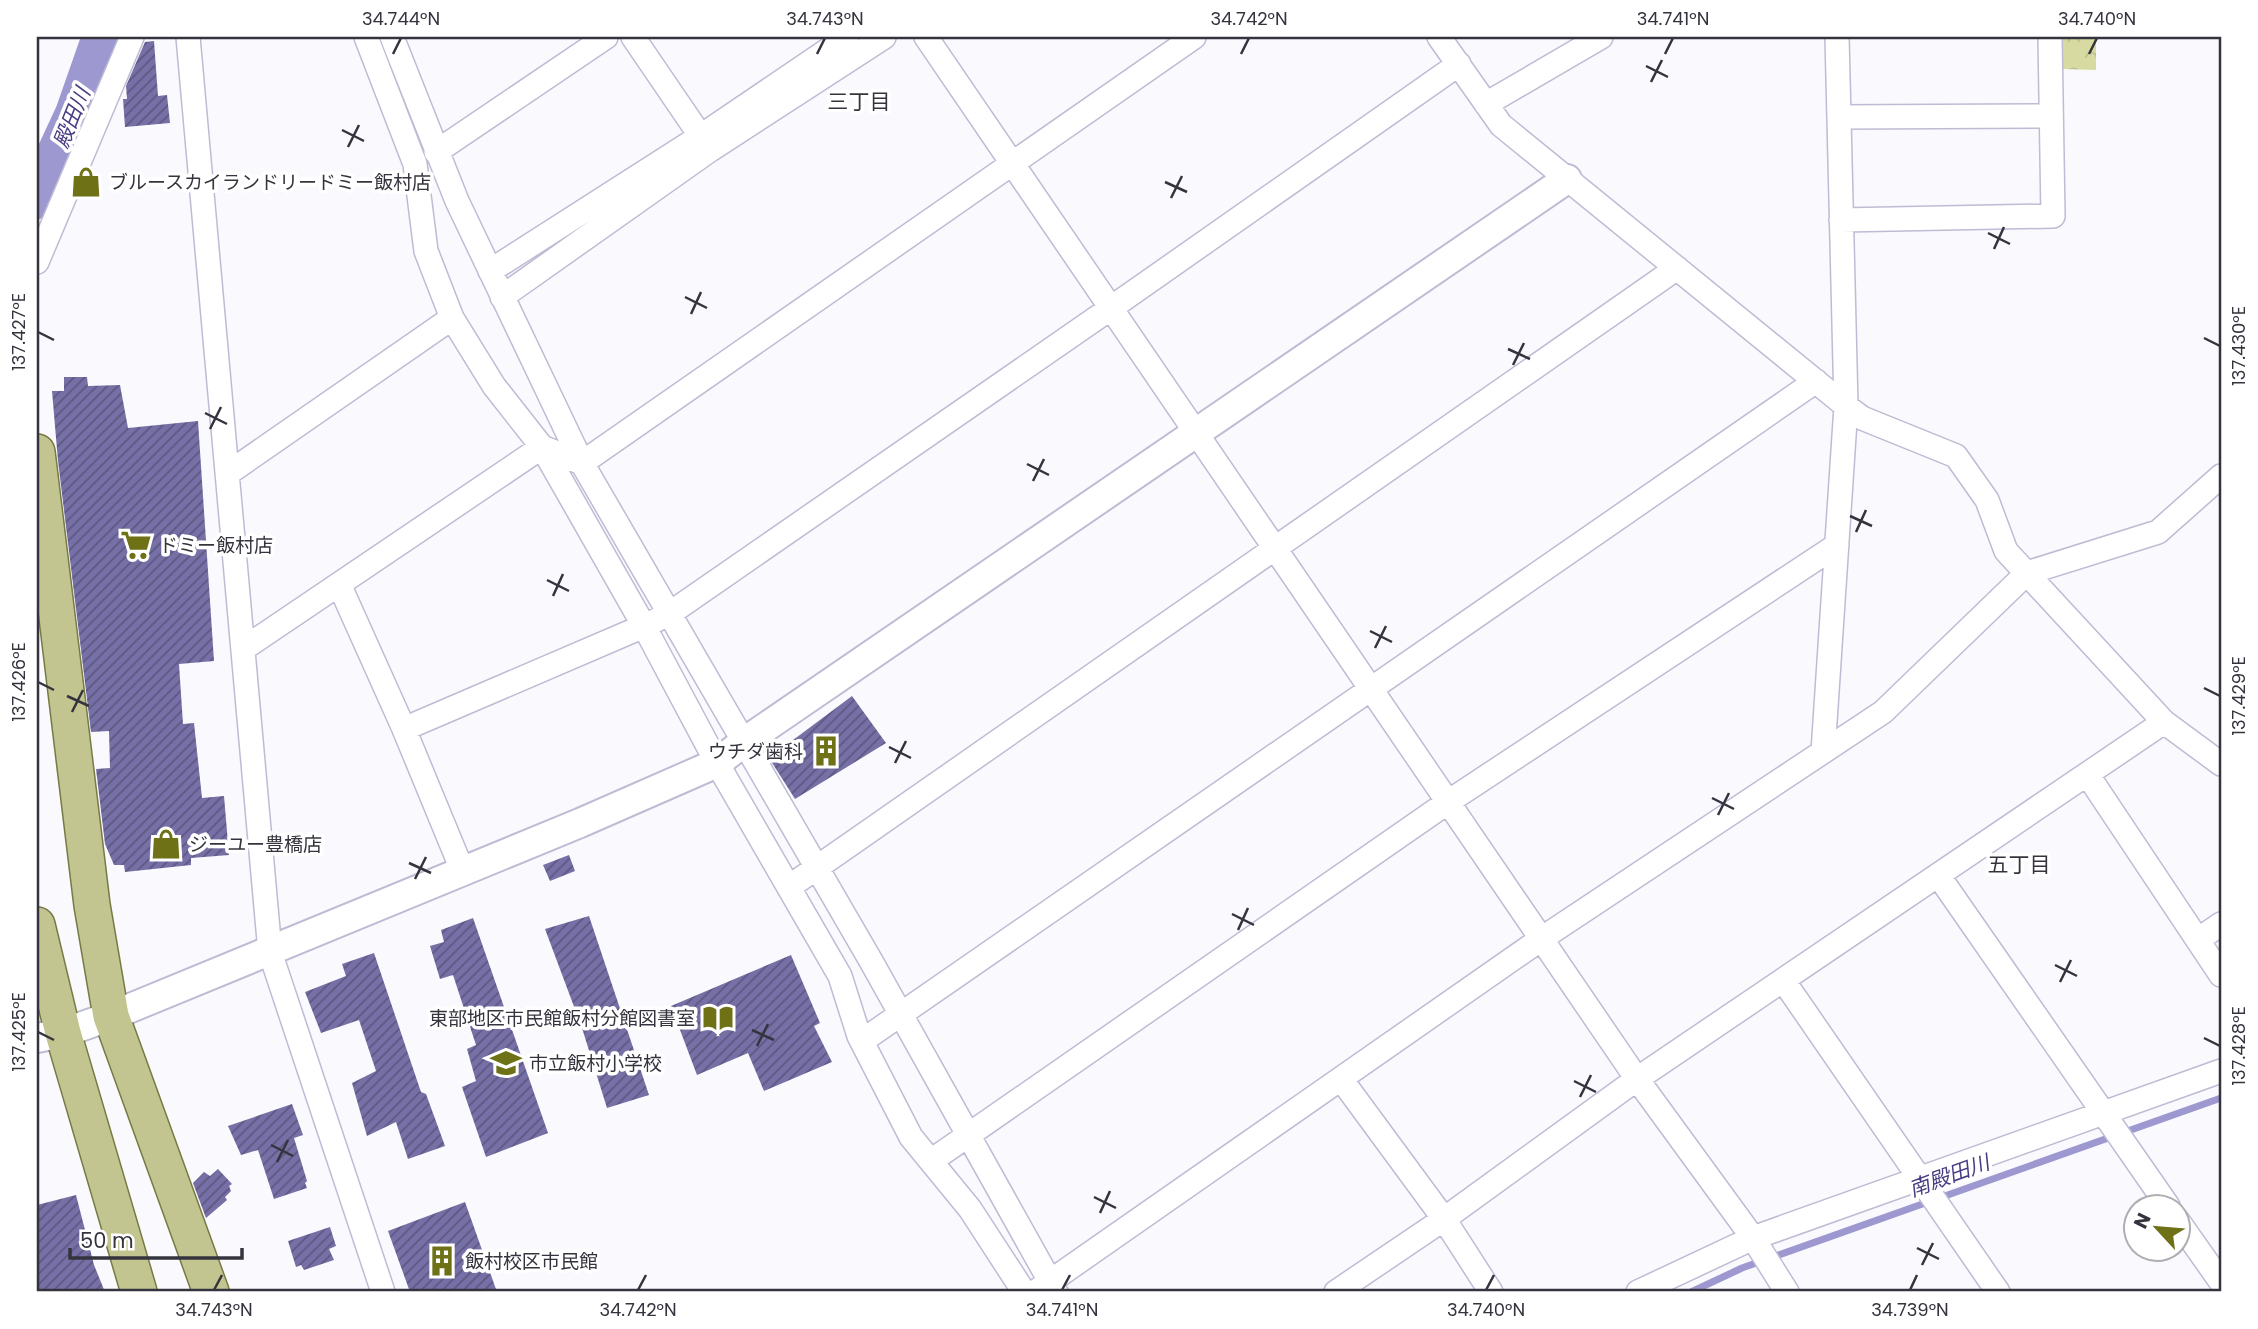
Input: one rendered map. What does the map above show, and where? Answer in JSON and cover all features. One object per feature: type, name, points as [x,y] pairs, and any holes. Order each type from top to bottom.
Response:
[{"type":"main road","points":[[37,452],[92,905],[111,1016],[211,1292]]},
{"type":"main road","points":[[37,925],[50,1035],[139,1292]]},
{"type":"street","points":[[37,262],[132,37]]},
{"type":"street","points":[[188,37],[270,952],[383,1292]]},
{"type":"street","points":[[366,37],[415,164],[426,251],[452,318],[494,386],[542,447],[644,626],[717,763],[840,976],[862,1041],[911,1137],[970,1209],[1024,1292]]},
{"type":"street","points":[[392,37],[436,152],[582,463],[969,1135],[1047,1289],[1541,939],[1883,712],[2027,573],[2158,532],[2221,475]]},
{"type":"street","points":[[436,152],[606,37]]},
{"type":"street","points":[[633,37],[706,143]]},
{"type":"street","points":[[502,297],[847,37]]},
{"type":"street","points":[[490,271],[884,37]]},
{"type":"street","points":[[926,37],[1637,1079],[1756,1243],[1787,1292]]},
{"type":"street","points":[[582,463],[1194,37]]},
{"type":"street","points":[[1439,37],[1501,125],[1816,381],[1862,418],[1956,456],[1987,500],[2007,551],[2164,722],[2219,760]]},
{"type":"street","points":[[1486,104],[1601,37]]},
{"type":"street","points":[[1823,752],[1846,405],[1837,37]]},
{"type":"street","points":[[1841,220],[2053,216],[2050,37]]},
{"type":"street","points":[[404,729],[669,614],[1459,64]]},
{"type":"street","points":[[1839,117],[2051,116]]},
{"type":"street","points":[[50,1035],[111,1016],[270,952],[717,763],[1567,179]]},
{"type":"street","points":[[789,887],[1677,268]]},
{"type":"street","points":[[227,474],[452,318]]},
{"type":"street","points":[[862,1041],[1816,381]]},
{"type":"street","points":[[243,649],[542,447]]},
{"type":"street","points":[[542,447],[582,463]]},
{"type":"street","points":[[931,1161],[1448,802],[1837,545]]},
{"type":"street","points":[[339,584],[404,729],[463,872]]},
{"type":"street","points":[[1336,1292],[1444,1219],[1637,1079],[2164,722]]},
{"type":"street","points":[[2087,774],[2221,975]]},
{"type":"street","points":[[1938,875],[2158,1192]]},
{"type":"street","points":[[2199,939],[2221,924]]},
{"type":"street","points":[[1783,980],[1998,1292]]},
{"type":"street","points":[[1638,1292],[1756,1243],[1923,1184],[2112,1128],[2221,1071]]},
{"type":"street","points":[[1341,1079],[1444,1219],[1491,1292]]},
{"type":"street","points":[[2192,1241],[2221,1282]]},
{"type":"green space","points":[[2061,37],[2096,37],[2096,70],[2062,69]]},
{"type":"building","points":[[154,41],[158,96],[167,95],[170,123],[125,127],[123,99],[127,99],[126,86],[145,42]]},
{"type":"building","name":"ドミー飯村店","points":[[64,377],[87,377],[88,386],[120,385],[128,428],[198,421],[214,661],[179,664],[183,724],[194,723],[202,798],[224,796],[229,855],[191,858],[191,865],[125,872],[124,865],[114,865],[105,844],[96,769],[110,768],[109,731],[91,732],[52,391],[64,391]]},
{"type":"building","name":"ウチダ歯科","points":[[852,696],[886,743],[795,799],[769,758]]},
{"type":"building","points":[[569,855],[575,871],[550,881],[543,865]]},
{"type":"building","points":[[589,916],[649,1095],[607,1108],[582,1028],[545,929]]},
{"type":"building","points":[[473,918],[548,1133],[486,1157],[462,1087],[476,1081],[467,1049],[476,1045],[453,975],[440,979],[430,946],[444,942],[441,930]]},
{"type":"building","points":[[374,953],[421,1092],[426,1094],[445,1146],[408,1159],[396,1122],[367,1136],[352,1083],[376,1071],[359,1020],[321,1033],[305,992],[346,976],[342,964]]},
{"type":"building","points":[[791,955],[820,1023],[814,1026],[832,1062],[764,1091],[748,1053],[697,1075],[671,1006]]},
{"type":"building","points":[[292,1104],[303,1135],[294,1138],[307,1188],[274,1199],[258,1150],[241,1155],[228,1126]]},
{"type":"building","points":[[218,1169],[232,1184],[229,1186],[231,1191],[225,1197],[227,1200],[206,1218],[193,1183],[204,1172],[210,1176]]},
{"type":"building","points":[[76,1195],[94,1265],[105,1292],[37,1292],[37,1205]]},
{"type":"building","name":"飯村校区市民館","points":[[465,1202],[497,1292],[410,1292],[388,1231]]},
{"type":"building","points":[[330,1227],[336,1246],[329,1249],[334,1260],[304,1270],[301,1265],[296,1267],[288,1241]]},
{"type":"waterway","name":"殿田川","points":[[37,198],[76,114],[103,37]]},
{"type":"waterway","name":"南殿田川","points":[[1691,1292],[1742,1268],[2221,1098]]},
{"type":"place","name":"ブルースカイランドリードミー飯村店","points":[[86,182]]},
{"type":"place","name":"ドミー飯村店","points":[[136,545]]},
{"type":"place","name":"ウチダ歯科","points":[[826,751]]},
{"type":"place","name":"ジーユー豊橋店","points":[[166,844]]},
{"type":"place","name":"東部地区市民館飯村分館図書室","points":[[718,1018]]},
{"type":"place","name":"市立飯村小学校","points":[[506,1063]]},
{"type":"place","name":"飯村校区市民館","points":[[442,1261]]},
{"type":"district","name":"三丁目","points":[[859,102]]},
{"type":"district","name":"五丁目","points":[[2019,865]]}]
